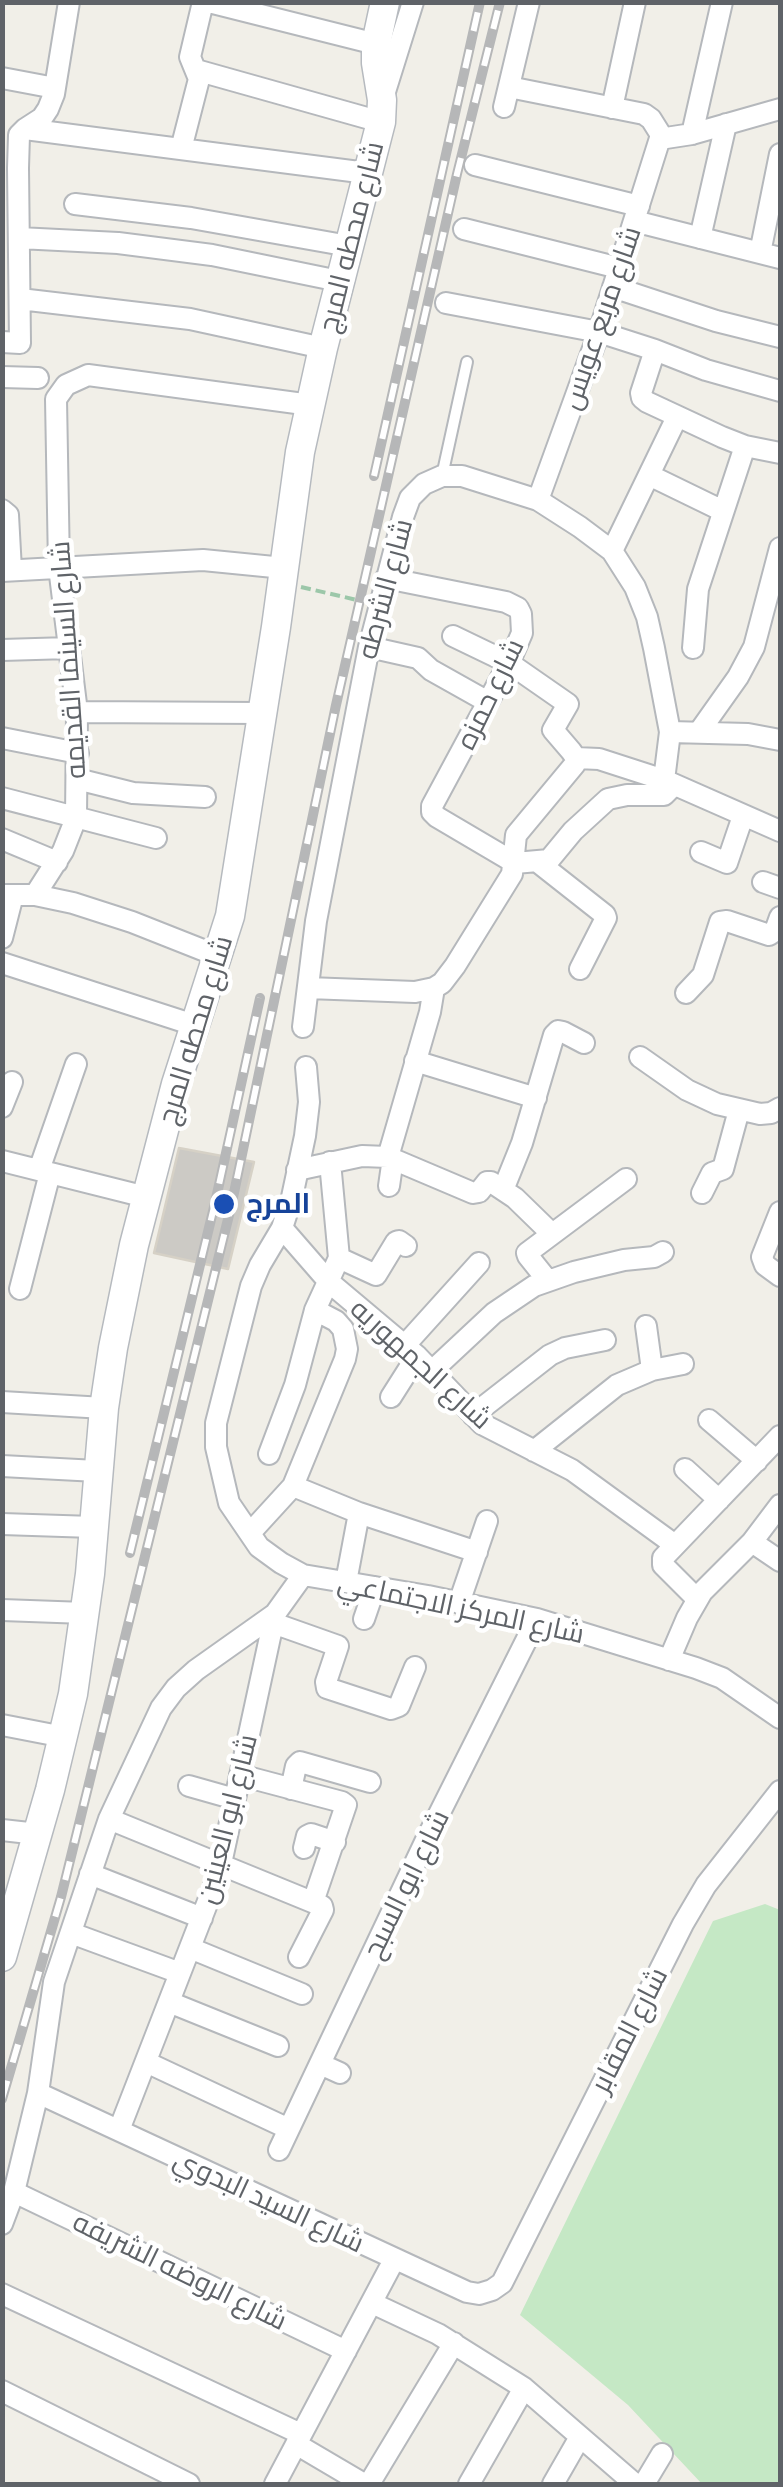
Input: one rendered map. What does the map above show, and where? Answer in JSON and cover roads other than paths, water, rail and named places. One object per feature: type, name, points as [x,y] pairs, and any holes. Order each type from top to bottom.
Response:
[{"type":"main road","points":[[382,111],[376,44],[385,2]]},
{"type":"main road","name":"شارع محطه المرج","points":[[2,1958],[64,1737],[86,1613],[112,1348],[176,1084],[232,903],[261,714],[293,578],[294,480],[382,111]]},
{"type":"street","points":[[12,343],[19,238],[10,209],[10,168],[20,135],[48,109],[55,88],[68,2]]},
{"type":"street","points":[[181,149],[199,79],[190,57],[206,2],[376,44]]},
{"type":"street","points":[[196,70],[382,111],[413,2]]},
{"type":"street","points":[[529,2],[507,97],[644,114],[661,135],[672,138],[780,109]]},
{"type":"street","points":[[612,108],[636,2]]},
{"type":"street","points":[[692,134],[722,2]]},
{"type":"street","points":[[2,78],[55,88]]},
{"type":"street","points":[[700,238],[726,124]]},
{"type":"street","points":[[25,129],[367,173]]},
{"type":"street","name":"شارع مربع عويس","points":[[538,500],[599,332],[661,135]]},
{"type":"street","points":[[475,165],[636,214],[700,238],[770,256],[780,154]]},
{"type":"street","points":[[76,204],[191,218],[349,246]]},
{"type":"street","points":[[464,229],[616,277],[716,321],[780,337]]},
{"type":"street","points":[[19,238],[118,243],[212,255],[339,281]]},
{"type":"street","points":[[14,290],[323,348]]},
{"type":"street","points":[[446,303],[599,332],[706,370],[780,390]]},
{"type":"street","points":[[655,350],[642,398],[745,446],[780,453]]},
{"type":"street","name":"شارع السينما القديمه","points":[[36,896],[73,832],[76,818],[77,712],[59,567],[56,399],[66,384],[88,375],[311,405]]},
{"type":"street","points":[[2,377],[38,378]]},
{"type":"street","points":[[612,551],[676,417]]},
{"type":"street","points":[[692,648],[698,589],[745,446]]},
{"type":"street","points":[[648,475],[723,512]]},
{"type":"street","points":[[442,476],[462,476],[538,500],[612,551],[635,587],[647,617],[670,732],[669,783],[664,796],[608,799],[549,860],[515,863]]},
{"type":"street","name":"شارع الشرطه","points":[[303,1026],[358,644],[386,578],[410,498],[424,484],[442,476]]},
{"type":"street","points":[[2,510],[8,514],[7,571],[204,560],[293,578]]},
{"type":"street","points":[[699,732],[747,662],[777,580],[780,548]]},
{"type":"street","name":"شارع حمزه","points":[[386,578],[506,602],[521,614],[522,632],[509,664],[432,806],[436,817],[515,863]]},
{"type":"street","points":[[453,636],[509,664],[568,704],[553,730],[576,758],[599,759],[669,783],[780,830]]},
{"type":"street","points":[[358,644],[418,658],[431,670],[488,702]]},
{"type":"street","points":[[2,650],[69,648]]},
{"type":"street","points":[[77,712],[261,714]]},
{"type":"street","points":[[670,732],[778,733]]},
{"type":"street","points":[[2,738],[78,752]]},
{"type":"street","points":[[308,988],[415,992],[442,983],[512,874],[516,836],[576,758]]},
{"type":"street","points":[[77,778],[133,793],[205,797]]},
{"type":"street","points":[[2,798],[156,838]]},
{"type":"street","points":[[701,852],[727,863],[742,816]]},
{"type":"street","points":[[2,839],[57,862]]},
{"type":"street","points":[[539,863],[605,914],[580,969]]},
{"type":"street","points":[[2,938],[8,895],[36,896],[132,922],[218,956]]},
{"type":"street","points":[[686,993],[703,975],[720,922],[727,920],[769,935],[780,917]]},
{"type":"street","points":[[2,963],[194,1025]]},
{"type":"street","points":[[389,1186],[391,1158],[434,988]]},
{"type":"street","points":[[503,1190],[522,1144],[554,1035],[563,1032],[584,1043]]},
{"type":"street","points":[[640,1058],[686,1090],[717,1104],[760,1114],[780,1108]]},
{"type":"street","points":[[415,1060],[536,1098]]},
{"type":"street","points":[[20,1289],[45,1172],[76,1064]]},
{"type":"street","points":[[2,2224],[14,2192],[38,2093],[54,1982],[109,1818],[161,1708],[176,1688],[196,1670],[274,1618],[304,1575],[259,1547],[229,1504],[216,1448],[216,1423],[251,1286],[282,1228],[297,1170],[307,1119],[306,1067]]},
{"type":"street","points":[[2,1107],[12,1082]]},
{"type":"street","points":[[702,1194],[712,1173],[723,1170],[739,1110]]},
{"type":"street","points":[[297,1170],[362,1156],[391,1158],[473,1192],[492,1182],[552,1234]]},
{"type":"street","points":[[2,1161],[146,1197]]},
{"type":"street","points":[[270,1454],[295,1386],[315,1310],[339,1258],[330,1162]]},
{"type":"street","points":[[548,1281],[527,1254],[626,1179]]},
{"type":"street","points":[[780,1212],[762,1257],[765,1265],[780,1276]]},
{"type":"street","name":"شارع الجمهوريه","points":[[282,1228],[329,1282],[418,1357],[473,1415],[495,1432],[572,1470],[675,1545]]},
{"type":"street","points":[[339,1258],[376,1276],[396,1242],[406,1246]]},
{"type":"street","points":[[418,1357],[548,1281],[663,1252]]},
{"type":"street","points":[[391,1397],[479,1262]]},
{"type":"street","points":[[250,1533],[293,1486],[347,1348],[336,1321],[315,1310]]},
{"type":"street","points":[[646,1326],[652,1370]]},
{"type":"street","points":[[473,1415],[550,1356],[565,1348],[605,1340]]},
{"type":"street","points":[[534,1451],[617,1385],[652,1370],[683,1364]]},
{"type":"street","points":[[2,1402],[104,1408]]},
{"type":"street","points":[[710,1420],[757,1460]]},
{"type":"street","points":[[698,1599],[664,1565],[664,1556],[780,1436]]},
{"type":"street","points":[[2,1466],[97,1471]]},
{"type":"street","points":[[685,1469],[719,1500]]},
{"type":"street","points":[[293,1486],[359,1513],[477,1552]]},
{"type":"street","points":[[669,1660],[698,1599],[752,1542],[780,1505]]},
{"type":"street","points":[[346,1582],[359,1513]]},
{"type":"street","points":[[459,1603],[486,1521]]},
{"type":"street","points":[[2,1524],[93,1526]]},
{"type":"street","points":[[752,1542],[780,1561]]},
{"type":"street","name":"شارع المركز الاجتماعي","points":[[304,1575],[536,1619],[722,1678],[780,1718]]},
{"type":"street","points":[[364,1620],[375,1588]]},
{"type":"street","points":[[2,1610],[86,1613]]},
{"type":"street","points":[[274,1618],[338,1646],[327,1688],[391,1710],[398,1708],[415,1667]]},
{"type":"street","name":"شارع ابو العينين","points":[[120,2130],[221,1865],[274,1618]]},
{"type":"street","name":"شارع ابو السبح","points":[[280,2150],[426,1840],[536,1619]]},
{"type":"street","points":[[2,1725],[64,1737]]},
{"type":"street","points":[[290,1788],[300,1762],[370,1782]]},
{"type":"street","points":[[240,1775],[345,1804],[313,1902]]},
{"type":"street","points":[[189,1786],[235,1799]]},
{"type":"street","name":"شارع المقابر","points":[[502,2283],[683,1924],[706,1885],[780,1791]]},
{"type":"street","points":[[109,1818],[322,1906],[299,1957]]},
{"type":"street","points":[[2,1830],[38,1834]]},
{"type":"street","points":[[304,1848],[311,1834],[335,1842]]},
{"type":"street","points":[[90,1874],[202,1918]]},
{"type":"street","points":[[71,1933],[180,1973]]},
{"type":"street","points":[[190,1948],[302,1994]]},
{"type":"street","points":[[170,2002],[278,2046]]},
{"type":"street","points":[[146,2062],[289,2129]]},
{"type":"street","points":[[320,2064],[340,2073]]},
{"type":"street","name":"شارع السيد البدوي","points":[[38,2093],[467,2292],[480,2294],[502,2283]]},
{"type":"street","name":"شارع الروضه الشريفه","points":[[14,2192],[346,2351]]},
{"type":"street","points":[[275,2484],[394,2260]]},
{"type":"street","points":[[2,2294],[299,2439],[367,2484],[454,2343]]},
{"type":"street","points":[[372,2303],[454,2343],[524,2388],[636,2484]]},
{"type":"street","points":[[469,2484],[524,2388]]},
{"type":"street","points":[[2,2390],[189,2484]]},
{"type":"street","points":[[553,2484],[580,2437]]},
{"type":"street","points":[[644,2484],[662,2454]]},
{"type":"lane","points":[[442,476],[467,362]]},
{"type":"railway","points":[[374,476],[480,2]]},
{"type":"railway","points":[[2,2099],[61,1897],[231,1207],[336,705],[500,2]]},
{"type":"railway","points":[[130,1553],[260,998]]},
{"type":"place","name":"المرج","points":[[224,1204]]}]
